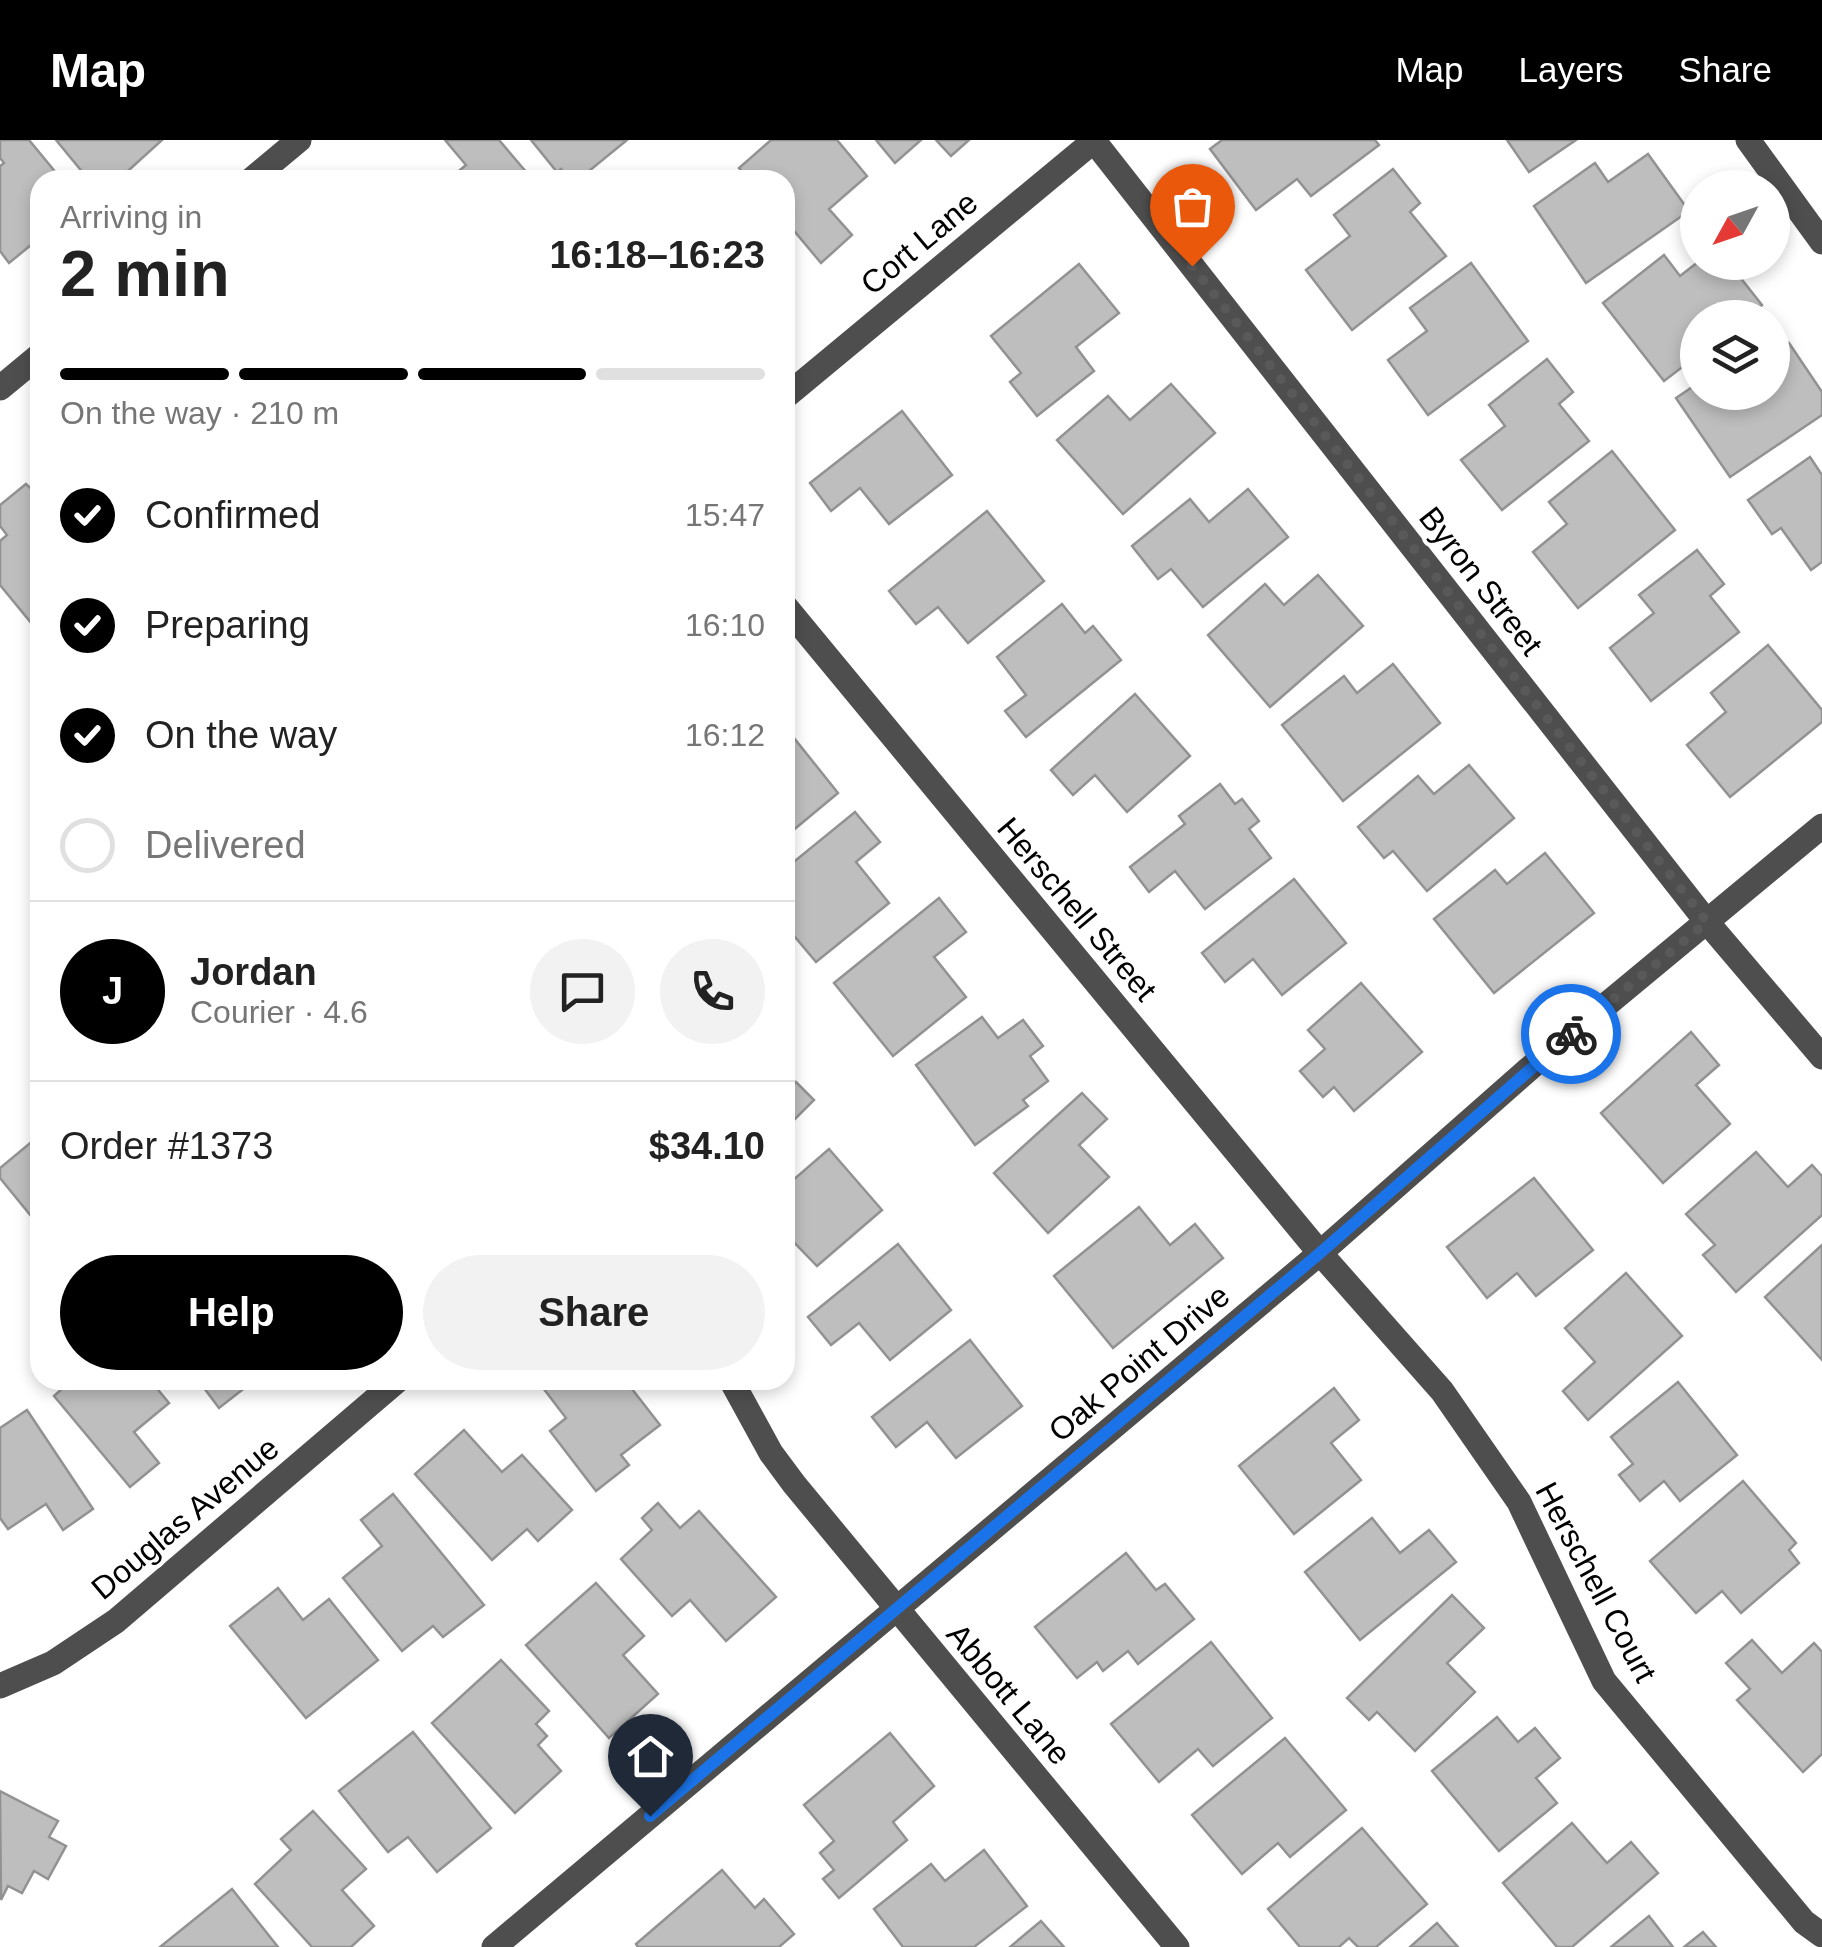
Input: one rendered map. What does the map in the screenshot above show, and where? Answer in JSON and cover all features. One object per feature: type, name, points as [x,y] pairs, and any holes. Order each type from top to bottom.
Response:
[{"type":"street","points":[[263,170],[299,140]]},
{"type":"street","name":"Cort Lane","points":[[795,389],[1094,140]]},
{"type":"street","name":"Byron Street","points":[[1094,140],[1707,922],[1822,1057]]},
{"type":"street","points":[[1748,140],[1822,242]]},
{"type":"street","points":[[0,388],[30,363]]},
{"type":"street","name":"Herschell Street","points":[[795,618],[1320,1253]]},
{"type":"street","name":"Oak Point Drive","points":[[503,1944],[1320,1253],[1530,1068],[1822,826]]},
{"type":"street","name":"Herschell Court","points":[[1320,1253],[1442,1390],[1519,1502],[1604,1680],[1804,1922],[1822,1934]]},
{"type":"street","name":"Douglas Avenue","points":[[0,1686],[53,1663],[116,1621],[386,1390]]},
{"type":"street","name":"Abbott Lane","points":[[736,1390],[771,1453],[1176,1947]]},
{"type":"building","points":[[0,140],[29,140],[54,170],[30,170],[30,246],[9,263],[0,251],[0,166],[4,163],[0,158]]},
{"type":"building","points":[[56,140],[162,140],[129,170],[81,170]]},
{"type":"building","points":[[445,140],[499,140],[524,170],[460,170],[466,165]]},
{"type":"building","points":[[531,140],[627,140],[590,170],[555,170]]},
{"type":"building","points":[[771,140],[837,140],[867,176],[829,209],[852,235],[821,263],[795,232],[795,170],[739,168]]},
{"type":"building","points":[[876,140],[921,140],[895,163]]},
{"type":"building","points":[[936,140],[969,140],[951,156]]},
{"type":"building","points":[[1222,140],[1375,140],[1379,145],[1311,196],[1297,179],[1256,210],[1210,149]]},
{"type":"building","points":[[1507,140],[1576,140],[1529,172]]},
{"type":"building","points":[[1648,154],[1680,198],[1680,217],[1586,283],[1534,206],[1595,163],[1608,182]]},
{"type":"building","points":[[1393,169],[1420,203],[1410,212],[1446,256],[1352,330],[1306,270],[1350,236],[1334,215]]},
{"type":"building","points":[[1664,255],[1680,280],[1742,280],[1758,300],[1680,300],[1680,369],[1664,381],[1603,303]]},
{"type":"building","points":[[1471,263],[1528,341],[1428,415],[1388,360],[1427,331],[1410,308]]},
{"type":"building","points":[[1079,264],[1119,313],[1076,347],[1094,371],[1037,416],[1010,382],[1021,373],[991,336]]},
{"type":"building","points":[[1790,344],[1822,392],[1822,415],[1730,477],[1684,410],[1790,410]]},
{"type":"building","points":[[1547,359],[1573,392],[1559,404],[1589,441],[1502,510],[1461,460],[1505,426],[1489,405]]},
{"type":"building","points":[[1171,384],[1215,433],[1123,514],[1057,440],[1108,396],[1130,420]]},
{"type":"building","points":[[902,411],[952,475],[889,524],[860,488],[831,511],[810,483]]},
{"type":"building","points":[[1612,451],[1675,530],[1578,608],[1533,552],[1567,524],[1549,502]]},
{"type":"building","points":[[1810,457],[1822,475],[1822,562],[1811,570],[1781,528],[1772,534],[1748,500]]},
{"type":"building","points":[[26,484],[30,488],[30,621],[0,585],[0,541],[7,535],[0,526],[0,505]]},
{"type":"building","points":[[1248,489],[1288,537],[1203,607],[1171,569],[1158,579],[1132,546],[1190,499],[1209,522]]},
{"type":"building","points":[[987,511],[1044,581],[968,643],[938,607],[916,624],[889,591]]},
{"type":"building","points":[[1697,550],[1724,584],[1710,596],[1739,632],[1651,701],[1610,648],[1654,613],[1639,595]]},
{"type":"building","points":[[1318,575],[1363,626],[1270,707],[1208,635],[1265,584],[1284,605]]},
{"type":"building","points":[[1062,604],[1085,633],[1093,626],[1121,660],[1026,737],[1005,711],[1026,695],[997,657]]},
{"type":"building","points":[[1768,645],[1822,710],[1822,722],[1730,797],[1687,745],[1726,712],[1711,693]]},
{"type":"building","points":[[1393,664],[1440,723],[1343,801],[1282,725],[1344,676],[1357,693]]},
{"type":"building","points":[[1135,694],[1190,756],[1127,812],[1095,775],[1073,795],[1051,770]]},
{"type":"building","points":[[795,739],[838,793],[795,829]]},
{"type":"building","points":[[1469,765],[1514,818],[1427,891],[1393,851],[1384,858],[1358,827],[1418,776],[1434,794]]},
{"type":"building","points":[[1220,784],[1235,804],[1242,799],[1259,821],[1249,829],[1271,858],[1205,909],[1175,871],[1149,892],[1130,867],[1185,824],[1179,816]]},
{"type":"building","points":[[855,812],[880,842],[856,862],[889,903],[816,962],[795,937],[795,861]]},
{"type":"building","points":[[1545,853],[1594,913],[1494,993],[1434,919],[1495,870],[1507,884]]},
{"type":"building","points":[[1294,879],[1346,943],[1282,995],[1253,959],[1225,982],[1202,953]]},
{"type":"building","points":[[939,898],[966,932],[934,957],[966,997],[893,1056],[834,983]]},
{"type":"building","points":[[1361,983],[1422,1052],[1354,1111],[1334,1087],[1323,1097],[1300,1071],[1325,1049],[1308,1030]]},
{"type":"building","points":[[982,1017],[998,1038],[1023,1020],[1043,1046],[1030,1056],[1048,1081],[1023,1100],[1028,1106],[975,1145],[916,1065]]},
{"type":"building","points":[[1691,1032],[1719,1065],[1696,1085],[1730,1124],[1663,1183],[1601,1113]]},
{"type":"building","points":[[795,1083],[814,1100],[795,1119]]},
{"type":"building","points":[[1082,1093],[1107,1119],[1079,1145],[1109,1177],[1048,1233],[994,1173]]},
{"type":"building","points":[[30,1143],[30,1215],[0,1178],[0,1168]]},
{"type":"building","points":[[829,1149],[882,1210],[817,1266],[795,1243],[795,1178]]},
{"type":"building","points":[[1756,1152],[1788,1187],[1812,1165],[1822,1176],[1822,1215],[1736,1292],[1703,1255],[1715,1245],[1686,1214]]},
{"type":"building","points":[[1534,1178],[1593,1250],[1536,1296],[1517,1273],[1487,1298],[1447,1247]]},
{"type":"building","points":[[1139,1207],[1170,1245],[1195,1224],[1223,1258],[1113,1348],[1054,1276]]},
{"type":"building","points":[[898,1244],[951,1310],[890,1360],[859,1323],[831,1345],[808,1317]]},
{"type":"building","points":[[1822,1245],[1822,1360],[1765,1297]]},
{"type":"building","points":[[1626,1273],[1682,1336],[1588,1420],[1563,1391],[1595,1362],[1565,1328]]},
{"type":"building","points":[[970,1340],[1022,1406],[956,1458],[927,1422],[896,1447],[872,1417]]},
{"type":"building","points":[[1678,1382],[1737,1455],[1680,1501],[1664,1481],[1640,1501],[1619,1475],[1633,1464],[1611,1437]]},
{"type":"building","points":[[1334,1388],[1359,1420],[1331,1443],[1361,1480],[1294,1534],[1239,1466]]},
{"type":"building","points":[[61,1390],[158,1390],[169,1403],[134,1432],[159,1463],[130,1487],[54,1396]]},
{"type":"building","points":[[206,1390],[242,1390],[219,1408]]},
{"type":"building","points":[[545,1390],[633,1390],[660,1425],[621,1455],[629,1465],[596,1491],[550,1431],[566,1418]]},
{"type":"building","points":[[27,1410],[93,1509],[63,1530],[46,1504],[8,1529],[0,1518],[0,1428]]},
{"type":"building","points":[[464,1430],[502,1472],[522,1455],[572,1510],[538,1541],[527,1529],[492,1560],[415,1474]]},
{"type":"building","points":[[1743,1481],[1796,1543],[1789,1550],[1799,1563],[1741,1613],[1722,1591],[1696,1613],[1650,1561]]},
{"type":"building","points":[[393,1494],[484,1605],[443,1637],[433,1626],[402,1651],[343,1578],[382,1546],[361,1520]]},
{"type":"building","points":[[658,1503],[680,1528],[699,1511],[776,1597],[726,1641],[690,1600],[672,1616],[621,1559],[652,1530],[642,1518]]},
{"type":"building","points":[[1372,1518],[1400,1553],[1429,1530],[1456,1562],[1360,1640],[1305,1572]]},
{"type":"building","points":[[1126,1553],[1156,1590],[1165,1584],[1194,1619],[1138,1664],[1128,1651],[1103,1671],[1097,1662],[1077,1678],[1035,1627]]},
{"type":"building","points":[[596,1583],[644,1636],[623,1655],[658,1694],[609,1738],[526,1645]]},
{"type":"building","points":[[278,1588],[303,1620],[329,1599],[378,1660],[306,1718],[230,1626]]},
{"type":"building","points":[[1452,1595],[1484,1628],[1447,1663],[1475,1692],[1415,1751],[1377,1712],[1369,1720],[1347,1698]]},
{"type":"building","points":[[1752,1640],[1782,1673],[1814,1643],[1822,1652],[1822,1754],[1803,1772],[1737,1700],[1750,1689],[1726,1663]]},
{"type":"building","points":[[1211,1642],[1272,1718],[1213,1766],[1198,1749],[1159,1782],[1111,1724]]},
{"type":"building","points":[[501,1660],[549,1711],[536,1724],[547,1736],[538,1745],[561,1771],[515,1813],[432,1723]]},
{"type":"building","points":[[1497,1717],[1518,1742],[1535,1728],[1560,1758],[1536,1778],[1557,1803],[1499,1851],[1432,1771]]},
{"type":"building","points":[[413,1732],[491,1828],[437,1872],[408,1837],[388,1852],[339,1791]]},
{"type":"building","points":[[890,1733],[934,1786],[893,1822],[907,1840],[839,1898],[823,1879],[834,1870],[820,1853],[834,1841],[804,1805]]},
{"type":"building","points":[[1285,1738],[1346,1810],[1290,1857],[1278,1843],[1242,1874],[1192,1815]]},
{"type":"building","points":[[0,1791],[58,1821],[49,1837],[66,1846],[48,1879],[34,1871],[22,1893],[8,1886],[1,1900]]},
{"type":"building","points":[[313,1811],[366,1869],[342,1890],[374,1926],[351,1947],[312,1947],[255,1884],[291,1850],[281,1839]]},
{"type":"building","points":[[1572,1823],[1607,1863],[1631,1842],[1658,1873],[1572,1947],[1557,1947],[1503,1883]]},
{"type":"building","points":[[1362,1828],[1427,1904],[1376,1947],[1358,1947],[1349,1938],[1339,1947],[1300,1947],[1268,1909]]},
{"type":"building","points":[[984,1850],[1027,1906],[974,1947],[903,1947],[874,1909],[931,1864],[945,1881]]},
{"type":"building","points":[[722,1870],[755,1908],[764,1899],[794,1934],[779,1947],[638,1947],[636,1944]]},
{"type":"building","points":[[232,1889],[278,1947],[160,1947]]},
{"type":"building","points":[[1649,1916],[1673,1947],[1611,1947]]},
{"type":"building","points":[[1041,1921],[1064,1947],[1010,1947]]},
{"type":"building","points":[[1437,1923],[1458,1947],[1410,1947]]},
{"type":"building","points":[[1703,1932],[1716,1947],[1684,1947]]},
{"type":"way so far","points":[[1192,266],[1707,922],[1571,1034]]},
{"type":"route","points":[[650,1816],[1320,1253],[1571,1034]]}]
